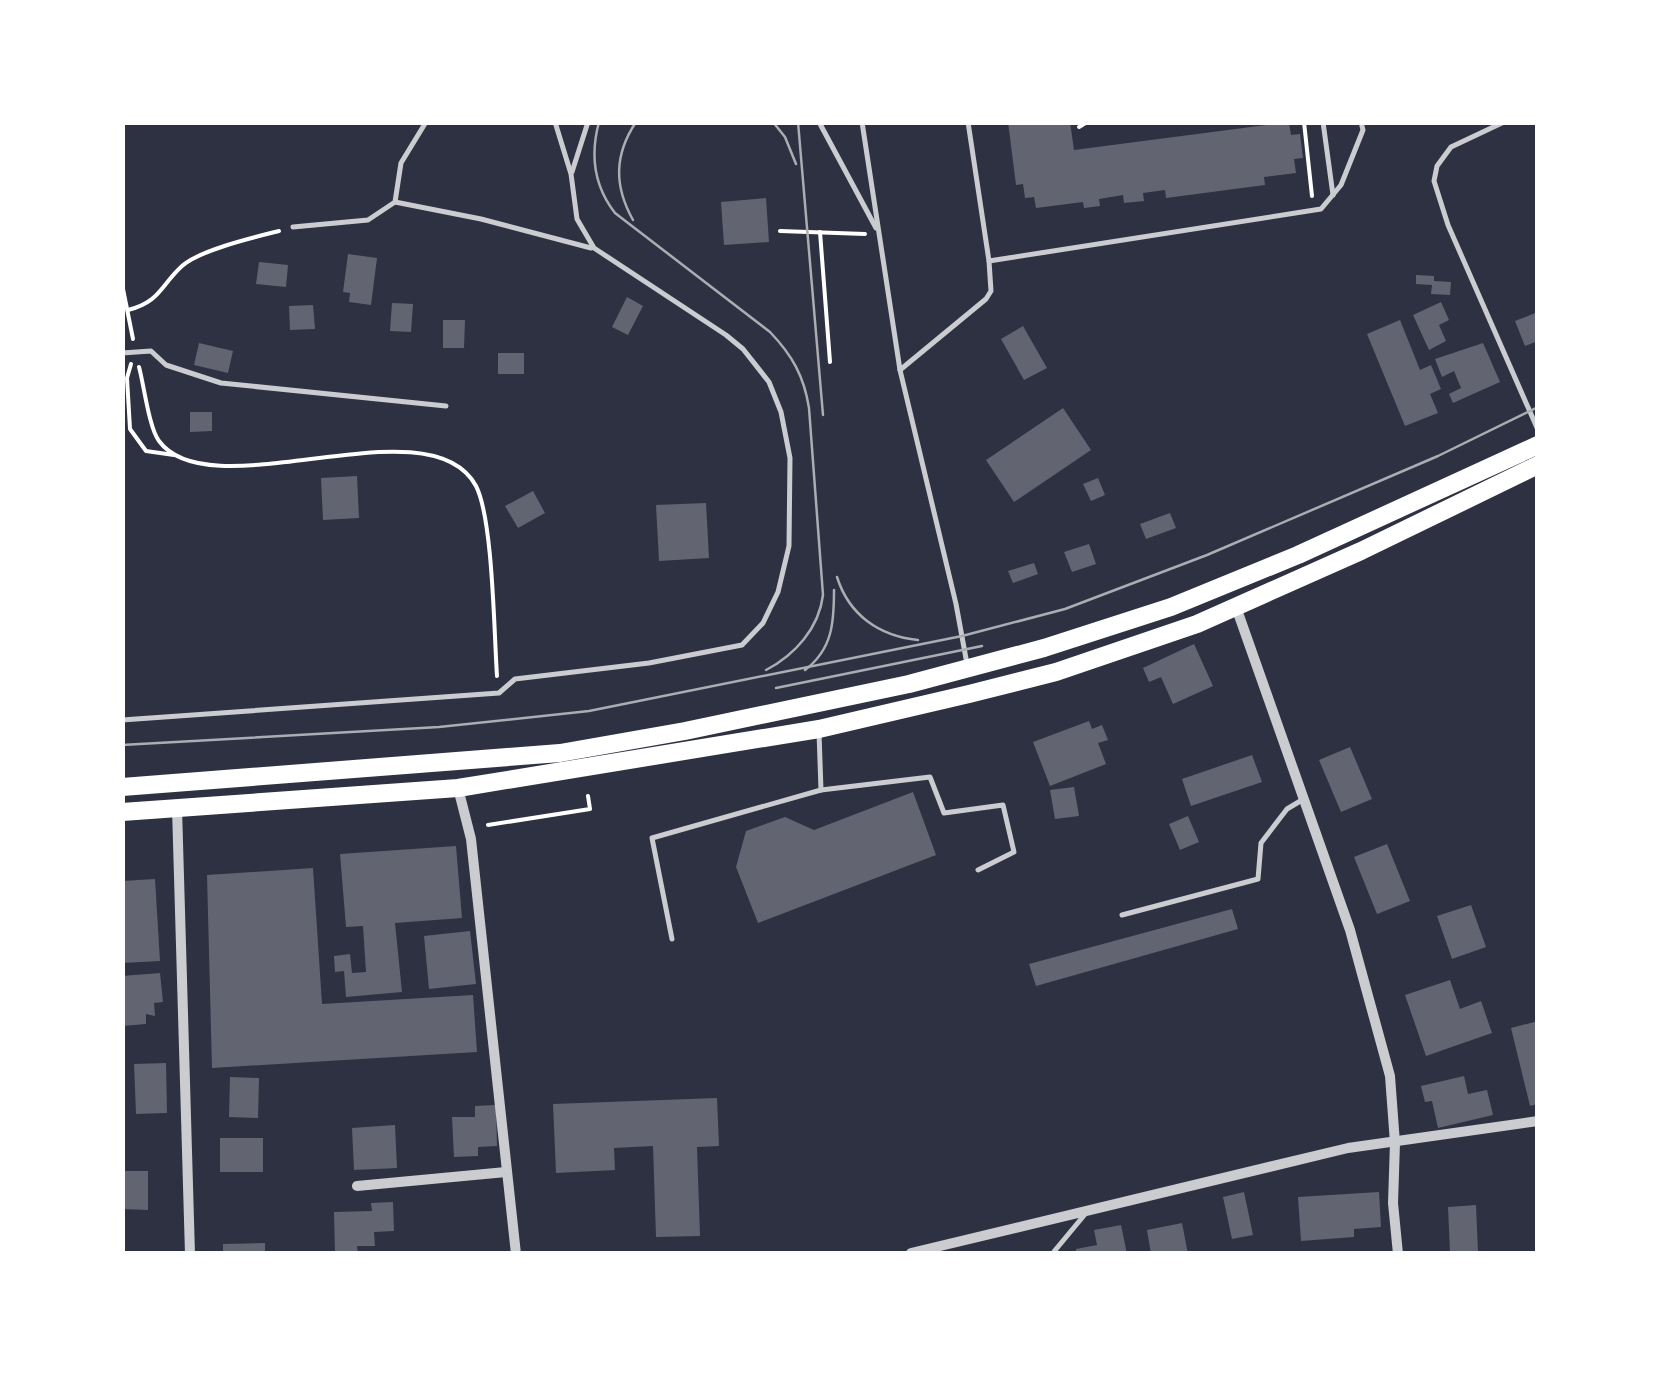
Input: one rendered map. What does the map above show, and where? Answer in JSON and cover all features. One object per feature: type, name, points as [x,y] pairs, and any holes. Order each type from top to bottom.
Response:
[{"type":"main road","points":[[122,788],[560,753],[846,698],[1044,648],[1170,607],[1298,554],[1538,445]]},
{"type":"main road","points":[[122,812],[458,788],[819,729],[1056,672],[1146,643],[1236,607],[1538,465]]},
{"type":"street","points":[[1236,607],[1350,930],[1390,1076],[1398,1254]]},
{"type":"street","points":[[458,788],[471,839],[516,1254]]},
{"type":"street","points":[[177,808],[190,1254]]},
{"type":"street","points":[[911,1253],[1348,1148],[1538,1122]]},
{"type":"street","points":[[357,1186],[506,1172]]},
{"type":"lane","points":[[395,202],[401,163],[426,122]]},
{"type":"lane","points":[[555,122],[571,174],[577,219],[594,248]]},
{"type":"lane","points":[[571,174],[588,122]]},
{"type":"lane","points":[[818,122],[880,235]]},
{"type":"lane","points":[[862,122],[900,370],[968,668]]},
{"type":"lane","points":[[900,370],[986,299],[991,290],[968,122]]},
{"type":"lane","points":[[1323,122],[1333,198]]},
{"type":"lane","points":[[989,260],[1314,211],[1333,198],[1362,122]]},
{"type":"lane","points":[[1504,122],[1451,147],[1436,166],[1434,181],[1448,225],[1538,430]]},
{"type":"lane","points":[[122,720],[499,694],[515,679],[649,663],[742,645],[763,624],[784,573],[792,477],[781,412],[769,382],[743,349],[726,335],[594,248],[481,219],[395,202],[368,220],[294,227]]},
{"type":"lane","points":[[122,353],[152,352],[166,365],[221,383],[446,406]]},
{"type":"lane","points":[[819,729],[821,790]]},
{"type":"lane","points":[[672,939],[652,838],[821,790],[930,777],[944,813],[1003,806],[1014,852],[978,870]]},
{"type":"lane","points":[[1122,915],[1258,879],[1261,843],[1287,809],[1304,798]]},
{"type":"lane","points":[[1052,1254],[1088,1210]]},
{"type":"path","points":[[1079,128],[1086,122]]},
{"type":"path","points":[[1304,122],[1314,211]]},
{"type":"path","points":[[127,310],[146,306],[166,288],[183,264],[238,242],[294,227]]},
{"type":"path","points":[[780,231],[880,235]]},
{"type":"path","points":[[820,232],[830,362]]},
{"type":"path","points":[[122,284],[158,440],[185,463],[236,466],[322,456],[415,453],[448,460],[463,468],[484,511],[499,694]]},
{"type":"path","points":[[135,350],[127,378],[130,429],[146,451],[176,455]]},
{"type":"path","points":[[488,825],[590,809],[588,796]]},
{"type":"building","points":[[1008,122],[1070,122],[1074,150],[1289,122],[1291,135],[1300,134],[1303,158],[1294,159],[1296,173],[1264,177],[1265,185],[1166,198],[1165,190],[1143,193],[1144,201],[1124,203],[1123,195],[1099,199],[1100,206],[1084,208],[1083,202],[1036,208],[1034,197],[1025,198],[1023,184],[1016,185]]},
{"type":"building","points":[[766,198],[769,242],[724,245],[721,202]]},
{"type":"building","points":[[348,254],[377,258],[371,305],[349,302],[350,293],[343,292]]},
{"type":"building","points":[[259,262],[288,265],[286,287],[256,284]]},
{"type":"building","points":[[1416,275],[1451,282],[1450,295],[1431,294],[1432,285],[1416,284]]},
{"type":"building","points":[[627,297],[643,306],[628,335],[612,327]]},
{"type":"building","points":[[1441,302],[1449,320],[1439,325],[1446,341],[1429,350],[1413,315]]},
{"type":"building","points":[[392,303],[413,304],[411,332],[390,331]]},
{"type":"building","points":[[313,305],[315,329],[290,330],[289,306]]},
{"type":"building","points":[[1538,312],[1538,341],[1525,346],[1515,321]]},
{"type":"building","points":[[443,320],[465,320],[464,348],[443,348]]},
{"type":"building","points":[[1400,320],[1420,370],[1431,365],[1441,389],[1430,394],[1438,413],[1405,426],[1367,334]]},
{"type":"building","points":[[1023,326],[1047,368],[1024,380],[1001,339]]},
{"type":"building","points":[[199,343],[233,351],[228,373],[194,365]]},
{"type":"building","points":[[1483,343],[1500,382],[1453,403],[1449,394],[1461,388],[1454,371],[1442,377],[1435,359]]},
{"type":"building","points":[[498,353],[524,353],[524,374],[498,374]]},
{"type":"building","points":[[1063,408],[1091,450],[1014,502],[986,460]]},
{"type":"building","points":[[190,412],[212,412],[212,431],[190,432]]},
{"type":"building","points":[[357,476],[359,518],[323,520],[321,478]]},
{"type":"building","points":[[1098,478],[1105,495],[1091,501],[1083,484]]},
{"type":"building","points":[[533,491],[545,513],[518,528],[505,506]]},
{"type":"building","points":[[706,503],[709,558],[659,561],[656,505]]},
{"type":"building","points":[[1170,513],[1176,528],[1146,539],[1140,524]]},
{"type":"building","points":[[1089,544],[1096,564],[1072,572],[1064,552]]},
{"type":"building","points":[[1034,563],[1038,574],[1013,583],[1008,571]]},
{"type":"building","points":[[1194,644],[1213,686],[1173,704],[1161,677],[1149,682],[1143,668]]},
{"type":"building","points":[[1089,721],[1092,729],[1102,725],[1108,740],[1098,743],[1106,764],[1050,786],[1033,742]]},
{"type":"building","points":[[1350,747],[1372,799],[1341,812],[1319,760]]},
{"type":"building","points":[[1252,755],[1262,782],[1191,806],[1182,779]]},
{"type":"building","points":[[1074,787],[1079,816],[1055,819],[1050,790]]},
{"type":"building","points":[[913,792],[936,855],[758,923],[736,867],[746,831],[785,817],[814,830]]},
{"type":"building","points":[[1188,816],[1199,842],[1180,850],[1169,824]]},
{"type":"building","points":[[1387,844],[1410,901],[1377,914],[1354,857]]},
{"type":"building","points":[[456,846],[462,918],[395,923],[402,992],[346,997],[344,971],[335,972],[334,956],[350,954],[352,973],[366,972],[363,926],[346,927],[340,854]]},
{"type":"building","points":[[313,868],[322,1004],[473,995],[477,1052],[212,1068],[207,875]]},
{"type":"building","points":[[155,879],[160,961],[122,963],[122,881]]},
{"type":"building","points":[[1471,905],[1486,947],[1452,959],[1437,916]]},
{"type":"building","points":[[1232,909],[1238,929],[1036,986],[1029,964]]},
{"type":"building","points":[[470,931],[476,984],[429,989],[424,936]]},
{"type":"building","points":[[160,973],[163,1002],[154,1003],[155,1016],[146,1014],[146,1024],[122,1026],[122,976]]},
{"type":"building","points":[[1450,980],[1460,1009],[1481,1001],[1492,1033],[1426,1056],[1405,995]]},
{"type":"building","points":[[1538,1021],[1538,1104],[1530,1106],[1511,1028]]},
{"type":"building","points":[[166,1063],[167,1113],[136,1114],[134,1064]]},
{"type":"building","points":[[1464,1076],[1468,1094],[1487,1090],[1493,1115],[1438,1128],[1432,1101],[1425,1102],[1421,1086]]},
{"type":"building","points":[[230,1077],[259,1078],[258,1118],[229,1117]]},
{"type":"building","points":[[717,1098],[719,1146],[697,1147],[700,1236],[656,1237],[653,1146],[614,1148],[615,1170],[556,1173],[553,1104]]},
{"type":"building","points":[[496,1105],[497,1146],[478,1147],[478,1156],[454,1157],[452,1117],[475,1117],[475,1106]]},
{"type":"building","points":[[395,1125],[397,1168],[354,1170],[352,1128]]},
{"type":"building","points":[[220,1138],[263,1138],[263,1172],[220,1172]]},
{"type":"building","points":[[122,1171],[148,1171],[148,1210],[122,1209]]},
{"type":"building","points":[[1244,1192],[1253,1235],[1232,1239],[1223,1197]]},
{"type":"building","points":[[1379,1192],[1381,1227],[1354,1229],[1354,1237],[1301,1241],[1298,1197]]},
{"type":"building","points":[[393,1202],[394,1231],[374,1232],[375,1246],[357,1246],[358,1254],[335,1254],[334,1212],[372,1211],[371,1203]]},
{"type":"building","points":[[1476,1205],[1478,1252],[1450,1252],[1448,1207]]},
{"type":"building","points":[[1182,1223],[1188,1254],[1151,1254],[1147,1230]]},
{"type":"building","points":[[1121,1225],[1127,1254],[1076,1254],[1076,1249],[1097,1245],[1094,1230]]},
{"type":"building","points":[[265,1243],[265,1254],[223,1254],[223,1244]]},
{"type":"tram line","points":[[599,122],[596,170],[602,192],[615,213],[770,332],[791,358],[804,386],[823,595],[816,619],[804,639],[787,657],[766,670]]},
{"type":"tram line","points":[[633,220],[622,195],[619,171],[624,146],[636,122]]},
{"type":"tram line","points":[[773,122],[785,137],[796,164]]},
{"type":"tram line","points":[[798,122],[823,415]]},
{"type":"tram line","points":[[122,745],[439,727],[589,711],[962,636],[1065,609],[1207,555],[1438,456],[1538,407]]},
{"type":"tram line","points":[[837,577],[849,602],[867,621],[891,634],[918,640]]},
{"type":"tram line","points":[[805,670],[826,644],[834,590]]},
{"type":"tram line","points":[[776,688],[982,646]]}]
